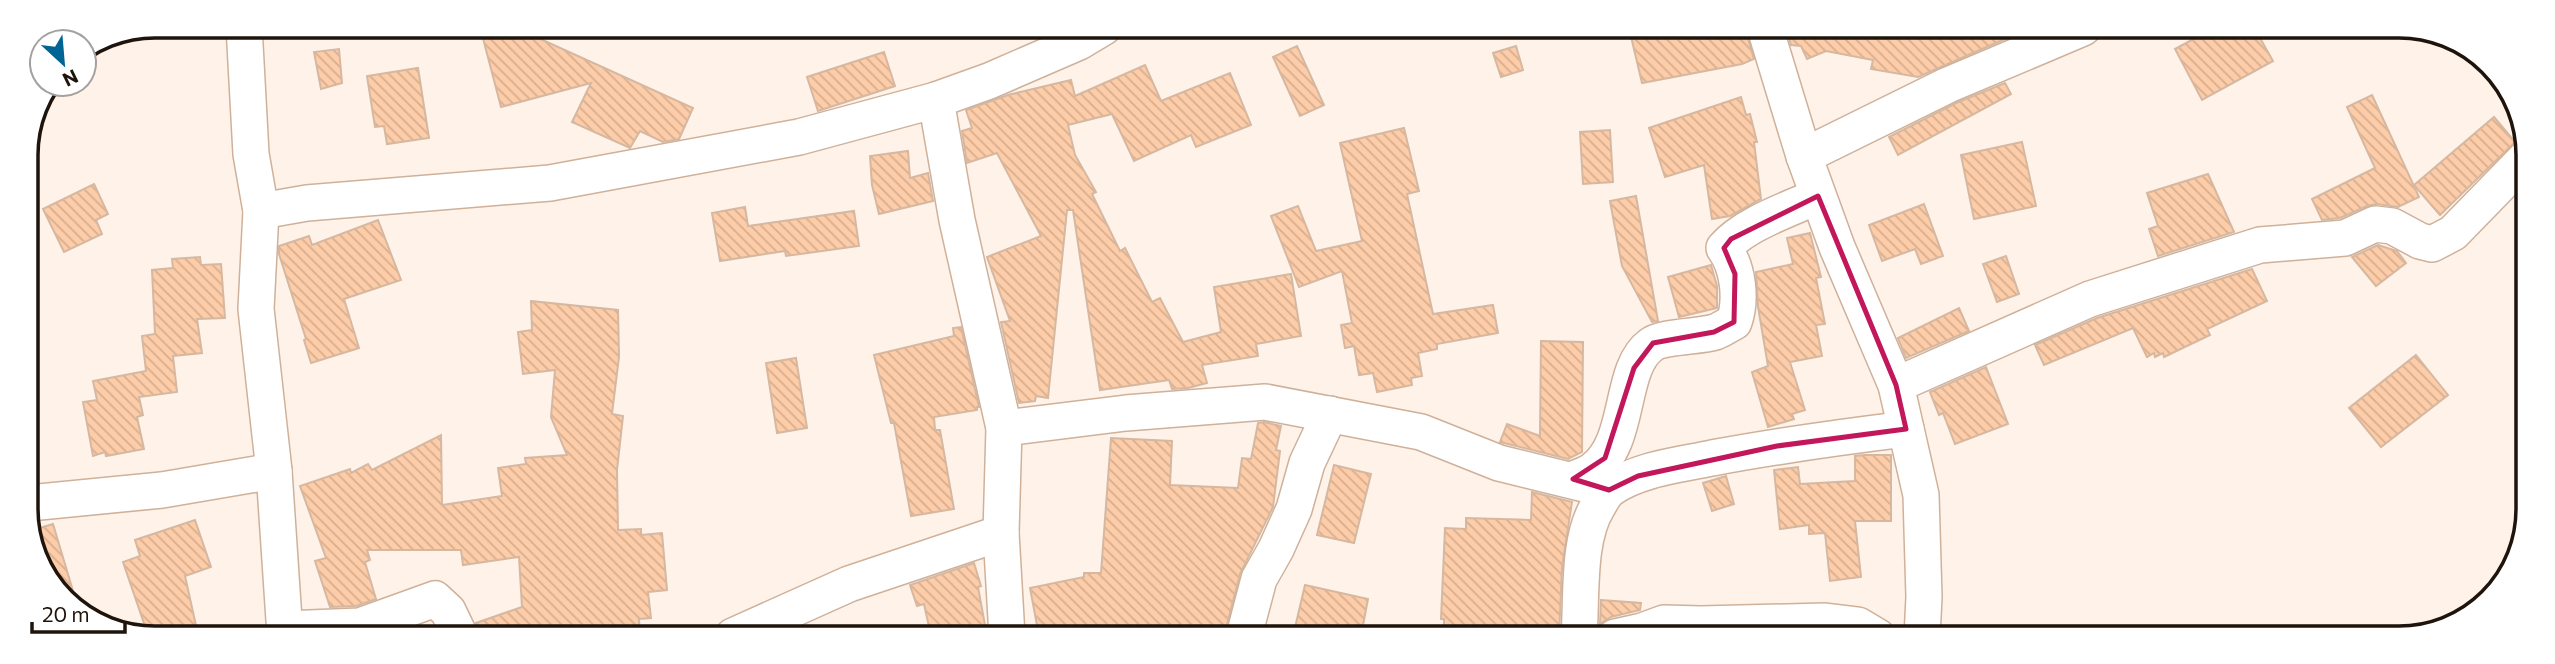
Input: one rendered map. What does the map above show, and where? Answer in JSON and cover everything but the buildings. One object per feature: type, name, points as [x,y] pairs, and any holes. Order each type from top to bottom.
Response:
[{"type":"street","points":[[245,38],[251,154],[261,211],[256,309],[274,471],[285,626]]},
{"type":"street","points":[[261,211],[307,203],[550,183],[799,137],[936,100],[989,81],[1086,38]]},
{"type":"street","points":[[1768,38],[1818,196],[1896,385],[1921,495],[1923,625]]},
{"type":"street","points":[[1804,156],[1948,85],[2061,38]]},
{"type":"street","points":[[936,100],[957,220],[1004,428],[1001,533],[1006,626]]},
{"type":"street","points":[[1896,385],[2090,299],[2260,245],[2345,238],[2375,224],[2392,226],[2420,241],[2432,244],[2443,241],[2516,168]]},
{"type":"street","points":[[1573,479],[1592,470],[1605,458],[1625,409],[1634,368],[1640,356],[1653,343],[1714,332],[1734,322],[1738,300],[1735,274],[1731,257],[1724,247],[1731,239],[1766,220],[1818,196]]},
{"type":"street","points":[[1004,428],[1126,413],[1265,402],[1421,432],[1499,463],[1573,479],[1609,490]]},
{"type":"street","points":[[1247,626],[1259,579],[1294,509],[1307,463],[1330,414]]},
{"type":"street","points":[[1584,625],[1584,549],[1588,526],[1596,508],[1609,490],[1638,476],[1694,462],[1777,446],[1906,429]]},
{"type":"street","points":[[38,501],[162,490],[274,471]]},
{"type":"street","points":[[755,626],[849,583],[1001,533]]},
{"type":"street","points":[[350,626],[435,599],[448,611],[455,626]]},
{"type":"street","points":[[1658,625],[1664,623],[1825,621],[1858,625]]},
{"type":"highlighted area","points":[[1818,196],[1896,385],[1906,429],[1777,446],[1638,476],[1609,490],[1573,479],[1605,458],[1634,368],[1653,343],[1714,332],[1734,322],[1735,274],[1724,248],[1731,239]]}]
